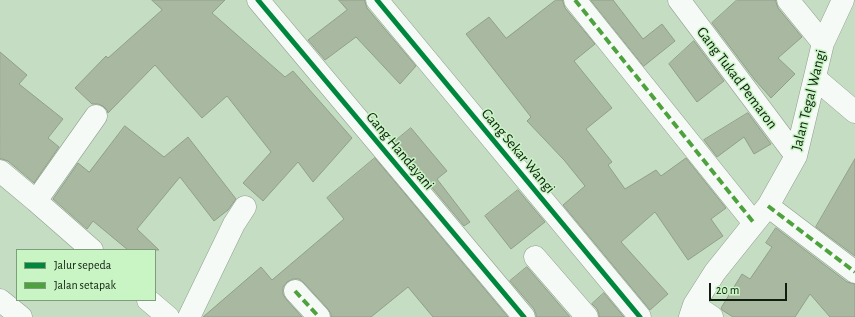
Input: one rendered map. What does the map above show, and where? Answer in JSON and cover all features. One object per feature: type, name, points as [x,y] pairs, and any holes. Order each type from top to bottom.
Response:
[{"type":"street","name":"Gang Handayani","points":[[258,0],[524,317]]},
{"type":"street","name":"Gang Sekar Wangi","points":[[377,0],[640,317]]},
{"type":"street","points":[[575,0],[761,215],[855,272]]},
{"type":"street","name":"Gang Tukad Pemaron","points":[[679,0],[796,156]]},
{"type":"street","points":[[788,0],[824,43]]},
{"type":"street","name":"Jalan Tegal Wangi","points":[[699,313],[715,272],[761,215],[796,156],[814,78],[824,43],[843,0]]},
{"type":"street","points":[[814,78],[855,112]]},
{"type":"street","points":[[36,201],[96,116]]},
{"type":"street","points":[[0,171],[91,249]]},
{"type":"street","points":[[189,317],[234,224],[245,207]]},
{"type":"street","points":[[535,257],[586,317]]},
{"type":"street","points":[[295,291],[319,317]]},
{"type":"street","points":[[0,300],[21,317]]},
{"type":"street","points":[[149,301],[168,317]]},
{"type":"building","points":[[152,0],[225,0],[212,13],[285,77],[293,71],[352,138],[313,182],[298,162],[263,201],[243,183],[271,152],[227,96],[202,118],[155,65],[108,113],[103,106],[92,104],[75,88],[106,56],[108,58],[162,10]]},
{"type":"building","points":[[339,0],[365,0],[367,8],[416,66],[400,84],[356,37],[325,60],[308,40],[347,10]]},
{"type":"building","points":[[556,0],[563,0],[565,8],[595,44],[574,61],[612,108],[586,129],[612,162],[608,165],[625,189],[656,170],[661,176],[686,158],[726,208],[711,219],[723,236],[688,260],[655,212],[621,242],[668,294],[650,310],[563,205],[585,186],[564,160],[527,121],[531,117],[466,34],[489,17],[506,38]]},
{"type":"building","points":[[591,0],[613,0],[643,39],[662,24],[675,41],[644,66]]},
{"type":"building","points":[[737,0],[776,0],[778,8],[802,37],[778,58],[795,74],[771,98],[755,80],[712,23]]},
{"type":"building","points":[[694,41],[724,81],[697,102],[669,64]]},
{"type":"building","points":[[0,52],[27,75],[19,84],[63,119],[48,138],[59,147],[34,183],[8,161],[0,159]]},
{"type":"building","points":[[748,113],[771,144],[754,154],[744,137],[717,157],[704,140]]},
{"type":"building","points":[[125,126],[164,157],[188,137],[236,199],[228,210],[214,221],[180,177],[137,229],[159,250],[127,249],[93,221],[87,229],[53,199],[78,163],[89,172]]},
{"type":"building","points":[[411,128],[447,171],[437,179],[470,222],[464,226],[394,142]]},
{"type":"building","points":[[375,158],[508,317],[433,317],[408,287],[371,317],[331,317],[328,309],[304,283],[299,279],[293,279],[287,282],[283,287],[283,294],[302,317],[203,317],[261,267],[272,280],[344,219],[327,198]]},
{"type":"building","points":[[855,159],[855,256],[816,227]]},
{"type":"building","points":[[518,190],[545,222],[511,249],[485,216]]},
{"type":"building","points":[[776,228],[847,282],[855,284],[855,317],[830,317],[810,294],[795,317],[733,317],[722,310],[721,308],[742,274],[750,279],[772,247],[766,243]]},
{"type":"building","points":[[527,267],[570,317],[536,317],[534,309],[510,281]]},
{"type":"building","points":[[604,293],[624,317],[599,317],[597,309],[592,304]]},
{"type":"marked path","points":[[575,0],[754,223]]},
{"type":"marked path","points":[[768,206],[855,272]]},
{"type":"marked path","points":[[295,291],[319,317]]},
{"type":"cycle path","points":[[258,0],[524,317]]},
{"type":"cycle path","points":[[377,0],[640,317]]}]
